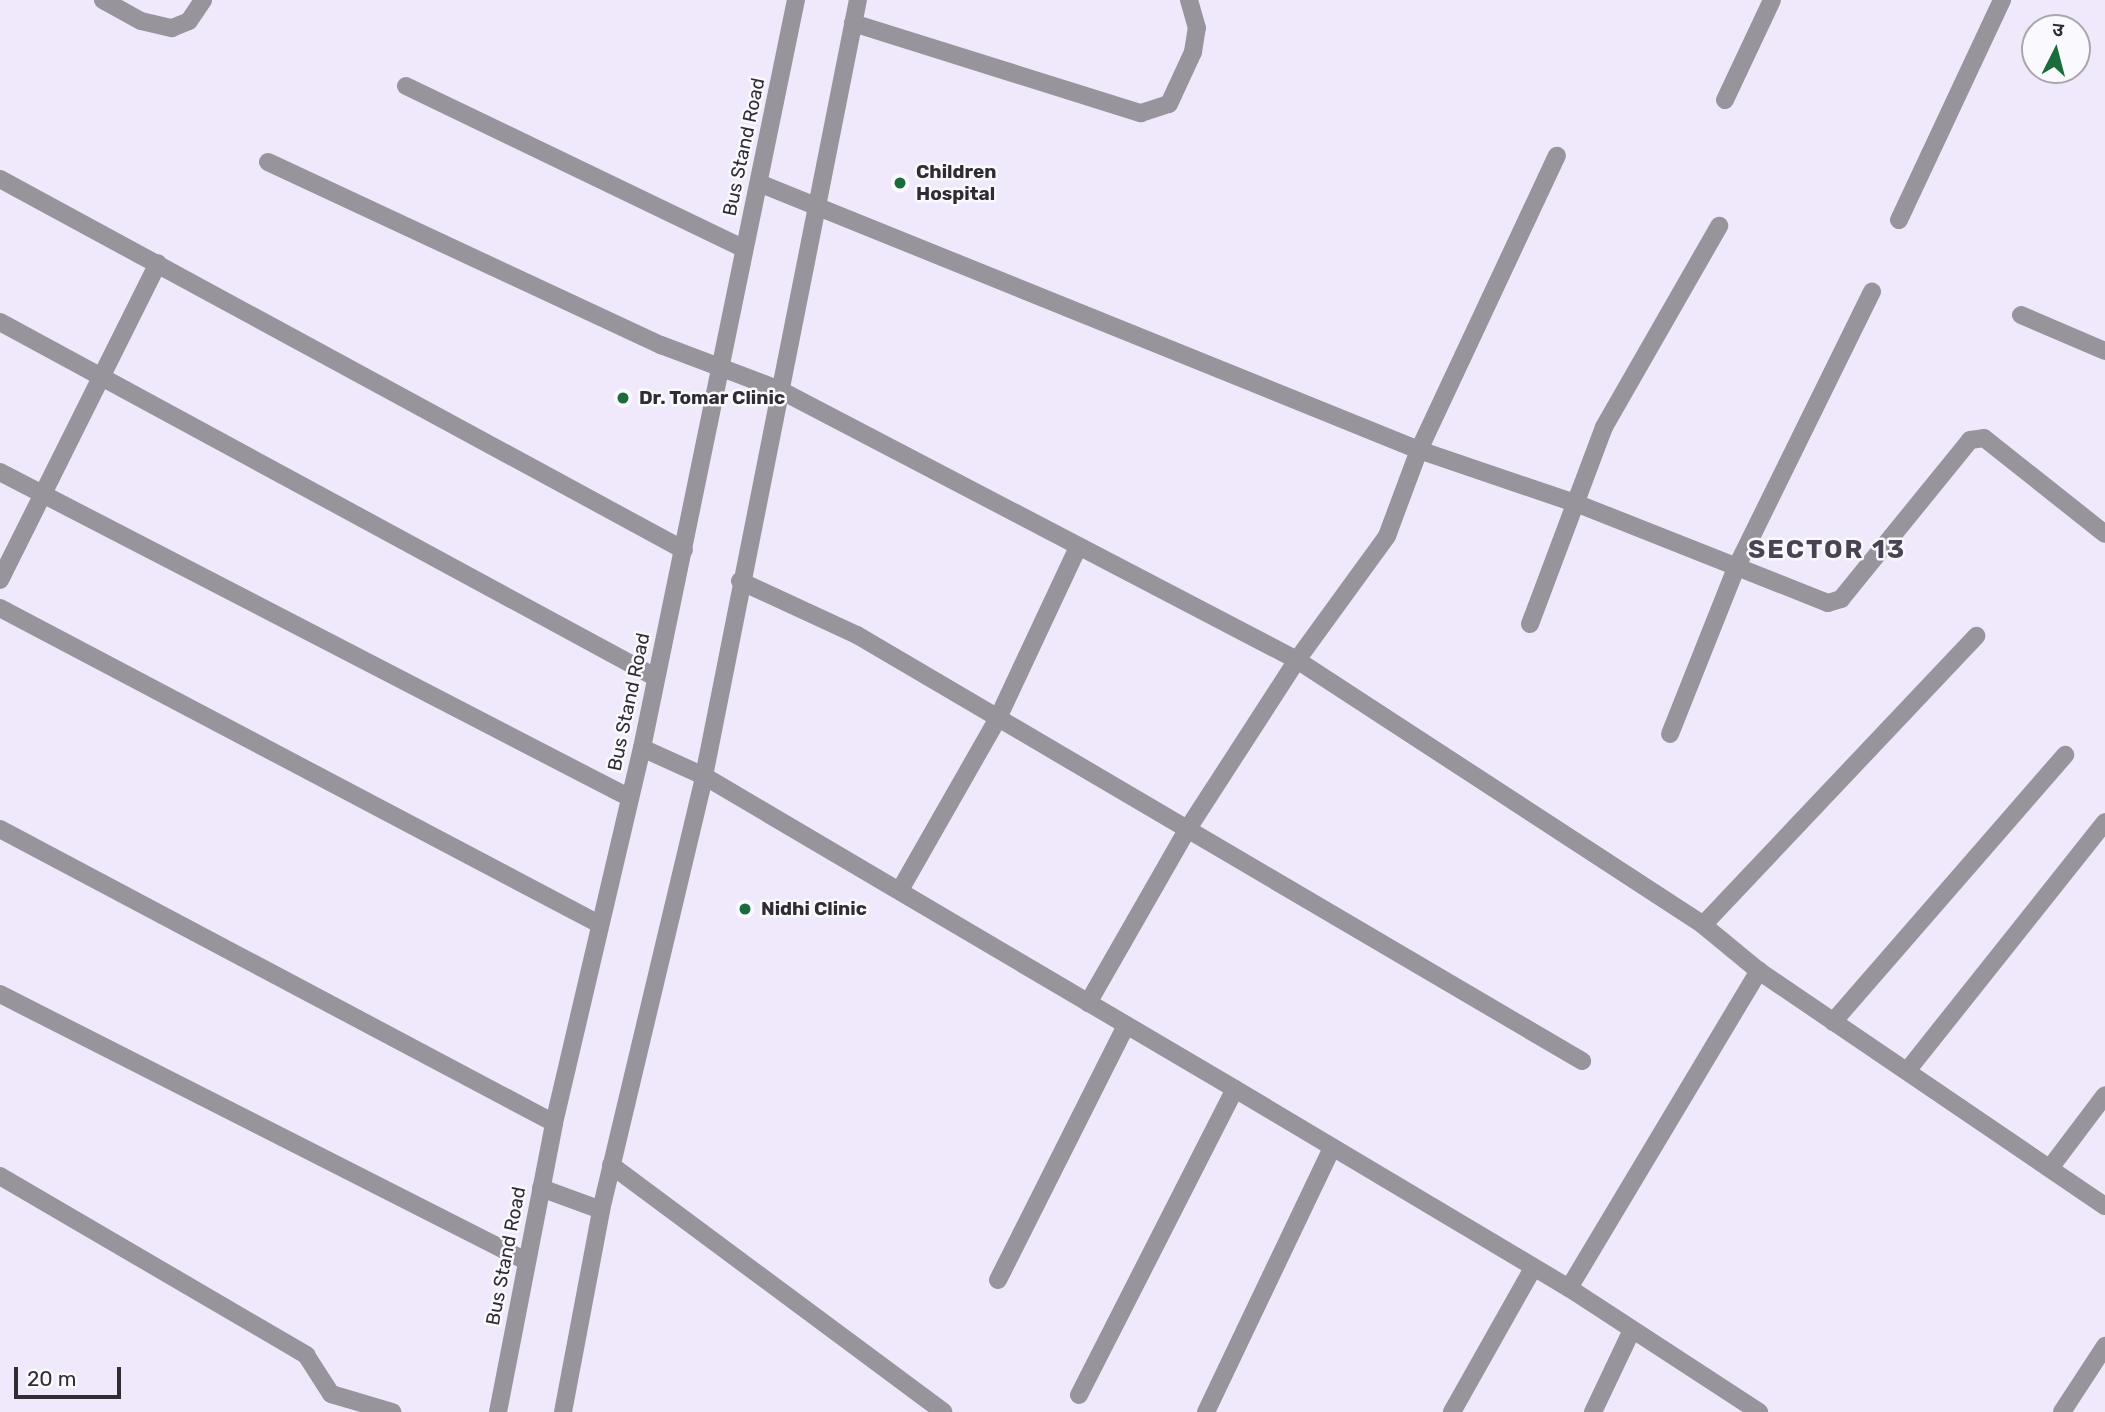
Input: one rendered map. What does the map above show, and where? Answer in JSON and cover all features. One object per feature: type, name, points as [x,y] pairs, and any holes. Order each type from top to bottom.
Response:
[{"type":"street","points":[[103,0],[141,21],[172,28],[189,21],[203,0]]},
{"type":"street","name":"Bus Stand Road","points":[[498,1412],[554,1123],[642,748],[796,0]]},
{"type":"street","points":[[563,1412],[601,1210],[704,776],[740,581],[858,0]]},
{"type":"street","points":[[853,23],[1141,113],[1169,104],[1193,52],[1197,28],[1189,0]]},
{"type":"street","points":[[1726,100],[1772,0]]},
{"type":"street","points":[[1899,220],[2001,0]]},
{"type":"street","points":[[406,86],[744,249]]},
{"type":"street","points":[[1088,1003],[1187,830],[1297,660],[1387,536],[1419,450],[1557,156]]},
{"type":"street","points":[[268,162],[720,369],[780,390],[1297,660],[1703,925],[1759,971],[2105,1206]]},
{"type":"street","points":[[0,179],[684,550]]},
{"type":"street","points":[[759,183],[1419,450],[1578,504],[1817,600],[1840,598],[1960,447],[1970,440],[1984,438],[2105,534]]},
{"type":"street","points":[[1530,624],[1619,396],[1719,226]]},
{"type":"street","points":[[0,580],[158,264]]},
{"type":"street","points":[[1670,734],[1736,568],[1872,292]]},
{"type":"street","points":[[2021,315],[2105,351]]},
{"type":"street","points":[[0,321],[655,677]]},
{"type":"street","points":[[0,472],[630,798]]},
{"type":"street","points":[[900,890],[998,718],[1078,547]]},
{"type":"street","points":[[740,581],[857,635],[1582,1061]]},
{"type":"street","points":[[0,608],[599,924]]},
{"type":"street","points":[[1703,925],[1976,636]]},
{"type":"street","points":[[642,748],[704,776],[1235,1089],[1532,1270],[1569,1288],[1631,1332],[1759,1412]]},
{"type":"street","points":[[1833,1022],[2065,755]]},
{"type":"street","points":[[1907,1071],[2105,822]]},
{"type":"street","points":[[0,829],[554,1123]]},
{"type":"street","points":[[1569,1288],[1759,971]]},
{"type":"street","points":[[0,994],[526,1261]]},
{"type":"street","points":[[998,1280],[1126,1025]]},
{"type":"street","points":[[1079,1395],[1235,1089]]},
{"type":"street","points":[[2050,1168],[2105,1095]]},
{"type":"street","points":[[1206,1412],[1332,1148]]},
{"type":"street","points":[[611,1165],[943,1412]]},
{"type":"street","points":[[0,1176],[306,1354],[331,1394],[392,1412]]},
{"type":"street","points":[[541,1188],[601,1210]]},
{"type":"street","points":[[1452,1412],[1532,1270]]},
{"type":"street","points":[[1592,1412],[1631,1332]]},
{"type":"street","points":[[2062,1412],[2105,1346]]},
{"type":"place","name":"Children Hospital","points":[[900,183]]},
{"type":"place","name":"Dr. Tomar Clinic","points":[[623,398]]},
{"type":"place","name":"Nidhi Clinic","points":[[745,909]]},
{"type":"district","name":"SECTOR 13","points":[[1827,550]]}]
